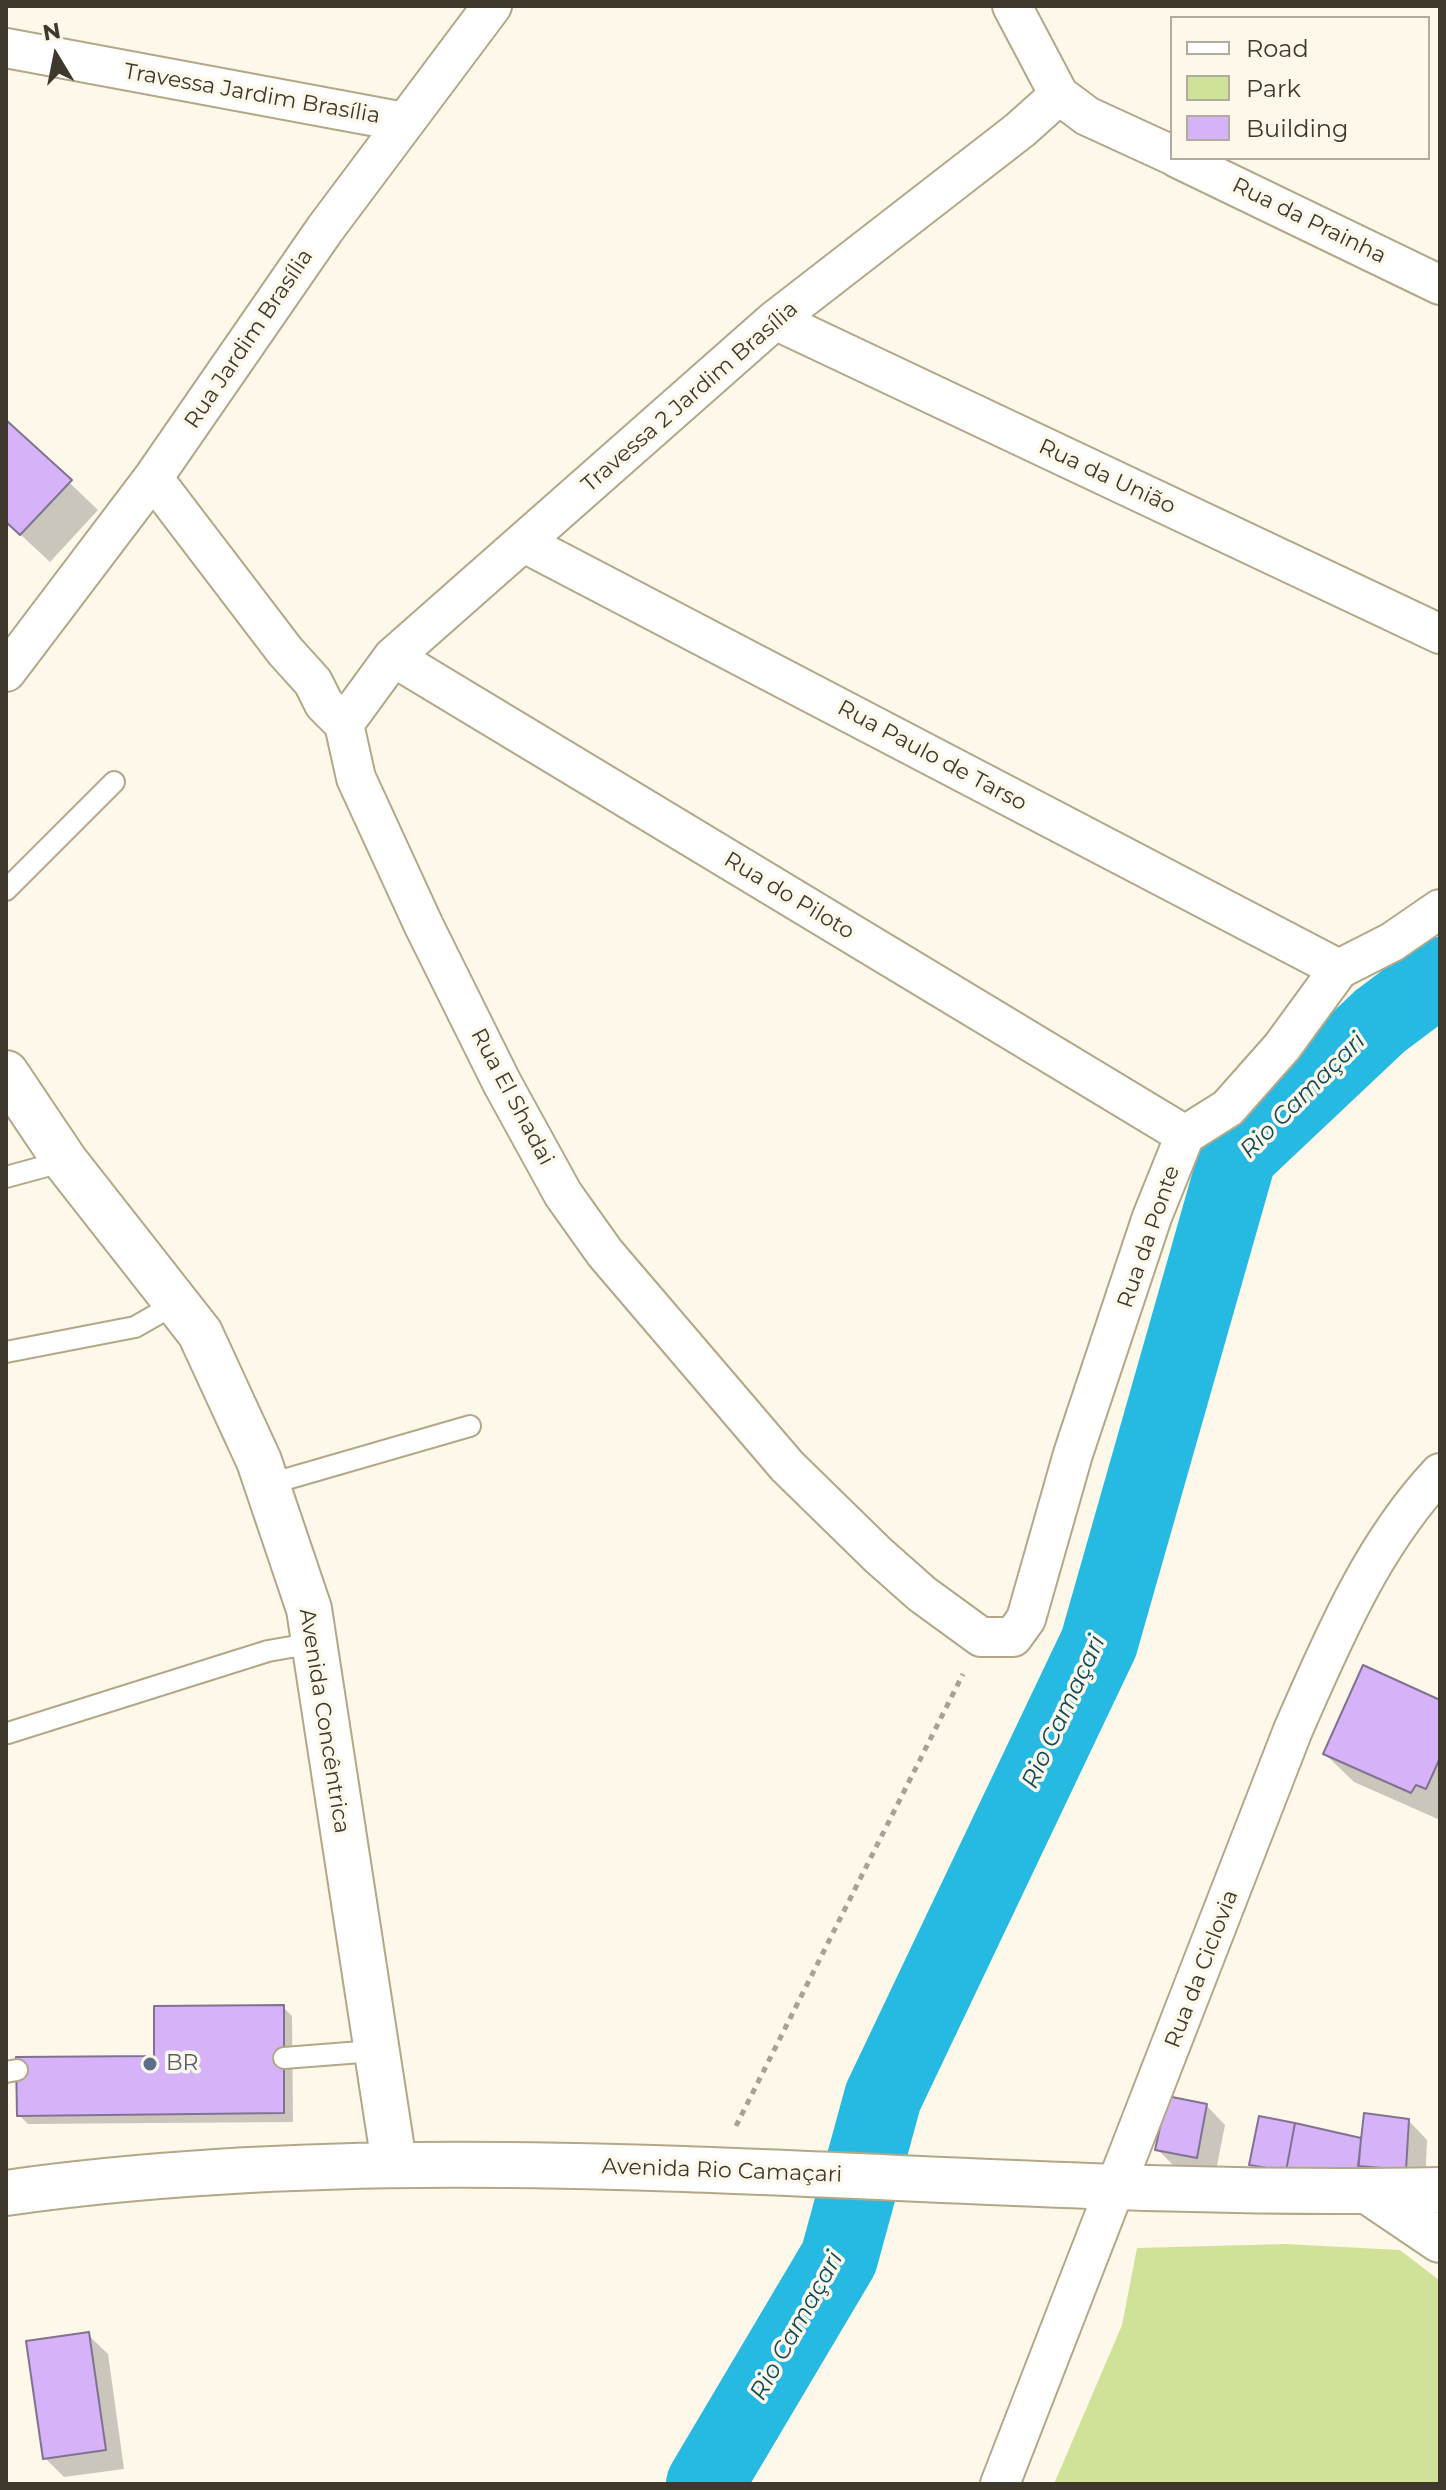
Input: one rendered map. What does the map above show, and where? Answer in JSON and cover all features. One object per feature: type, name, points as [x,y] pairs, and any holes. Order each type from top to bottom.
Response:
[{"type":"street","name":"Rua Jardim Brasília","points":[[6,672],[153,478],[325,229],[492,6]]},
{"type":"street","points":[[1012,6],[1059,95]]},
{"type":"street","name":"Travessa Jardim Brasília","points":[[6,48],[404,122]]},
{"type":"street","name":"Rua da Prainha","points":[[1059,95],[1087,116],[1170,155]]},
{"type":"street","name":"Travessa 2 Jardim Brasília","points":[[344,724],[393,657],[775,320],[1020,130],[1059,95]]},
{"type":"street","name":"Rua da Prainha","points":[[1181,160],[1440,285]]},
{"type":"street","name":"Rua da União","points":[[775,320],[1440,634]]},
{"type":"street","name":"Rua El Shadai","points":[[153,478],[285,651],[313,682],[324,704],[344,724],[356,778],[424,926],[502,1083],[563,1194],[656,1316],[787,1466],[900,1575],[981,1637]]},
{"type":"street","name":"Rua Paulo de Tarso","points":[[524,543],[1339,969]]},
{"type":"street","name":"Rua do Piloto","points":[[393,657],[1185,1135]]},
{"type":"street","points":[[1185,1135],[1228,1108],[1282,1047],[1339,969],[1392,942],[1440,909]]},
{"type":"street","name":"Avenida Concêntrica","points":[[6,1073],[65,1161],[200,1333],[266,1485],[309,1609],[374,2051],[394,2163]]},
{"type":"street","name":"Rua da Ponte","points":[[981,1637],[1013,1637],[1026,1619],[1073,1454],[1152,1217],[1185,1135]]},
{"type":"street","name":"Rua da Ciclovia","points":[[1000,2484],[1288,1744],[1338,1629],[1380,1555],[1440,1473]]},
{"type":"street","name":"Avenida Rio Camaçari","points":[[6,2193],[169,2173],[394,2163],[723,2169],[1116,2190],[1440,2190]]},
{"type":"street","points":[[1369,2192],[1440,2240]]},
{"type":"lane","points":[[6,890],[114,782]]},
{"type":"lane","points":[[6,1177],[65,1161]]},
{"type":"lane","points":[[6,1352],[135,1327],[177,1303]]},
{"type":"lane","points":[[266,1485],[470,1426]]},
{"type":"lane","points":[[8,1733],[268,1651],[314,1643]]},
{"type":"lane","points":[[284,2058],[374,2051]]},
{"type":"path","points":[[723,2169],[981,1637]]},
{"type":"green space","points":[[1285,2244],[1400,2250],[1439,2280],[1440,2484],[1054,2484],[1122,2325],[1137,2248]]},
{"type":"building","points":[[6,420],[72,480],[20,535],[6,522]]},
{"type":"building","points":[[1363,1665],[1440,1700],[1440,1758],[1426,1789],[1416,1785],[1411,1793],[1323,1754]]},
{"type":"building","name":"BR","points":[[284,2005],[284,2113],[17,2116],[16,2057],[154,2056],[154,2006]]},
{"type":"building","points":[[1167,2096],[1207,2104],[1197,2158],[1155,2150]]},
{"type":"building","points":[[1364,2113],[1409,2119],[1406,2170],[1358,2166]]},
{"type":"building","points":[[1259,2116],[1295,2123],[1286,2171],[1249,2165]]},
{"type":"building","points":[[1295,2123],[1361,2138],[1358,2174],[1286,2171]]},
{"type":"building","points":[[89,2332],[106,2450],[43,2459],[26,2341]]},
{"type":"waterway","name":"Rio Camaçari","points":[[705,2484],[839,2258],[883,2097],[1099,1643],[1238,1155],[1380,1021],[1440,976]]},
{"type":"place","name":"BR","points":[[150,2064]]}]
